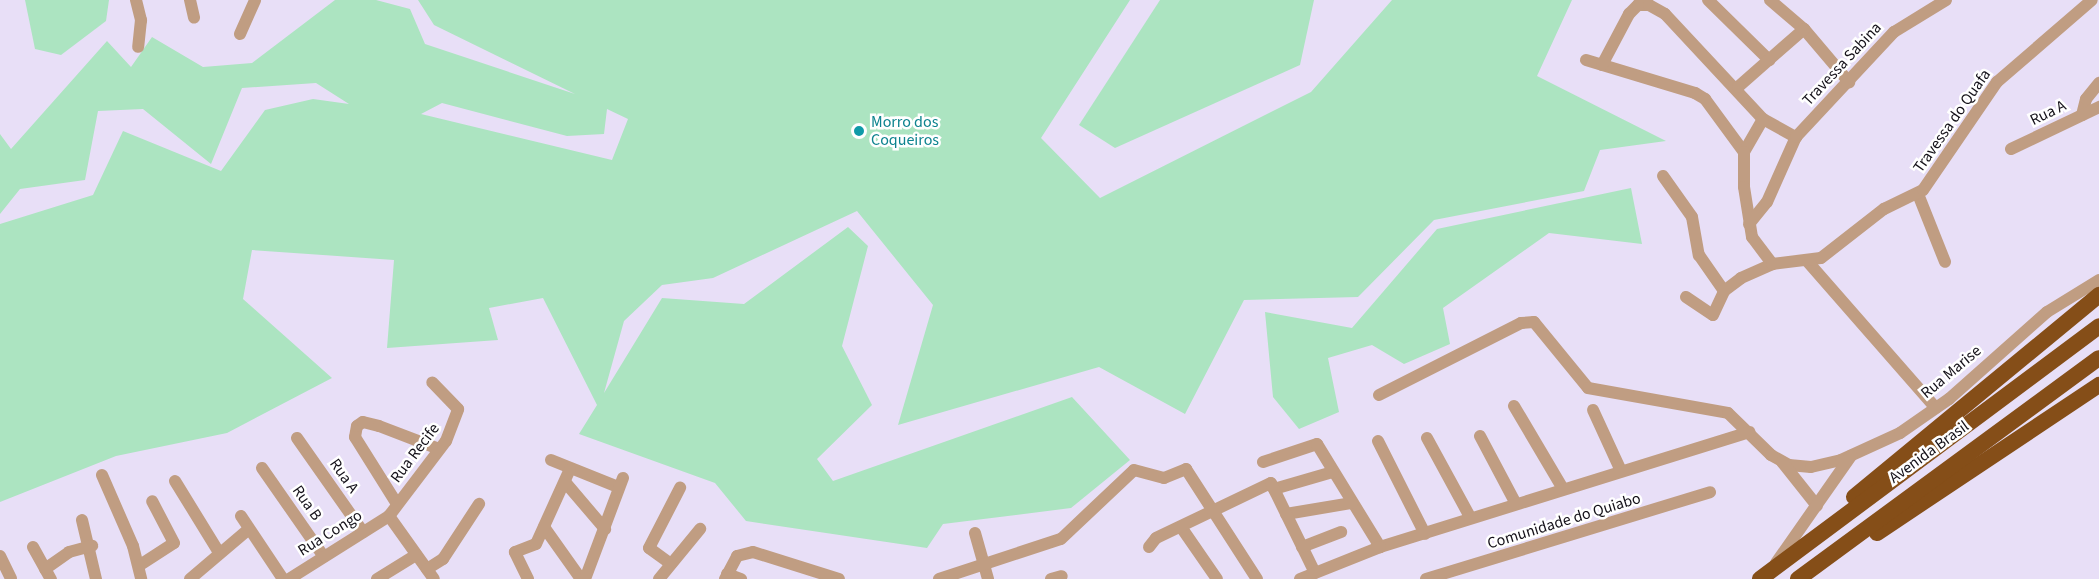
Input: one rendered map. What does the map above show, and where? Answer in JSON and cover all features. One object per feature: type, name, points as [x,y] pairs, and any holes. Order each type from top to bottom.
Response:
[{"type":"highway","points":[[1822,530],[1912,446],[2099,295]]},
{"type":"highway","name":"Avenida Brasil","points":[[1765,575],[1822,530],[2099,326]]},
{"type":"highway","name":"Avenida Brasil","points":[[1798,579],[2099,358]]},
{"type":"highway","points":[[1833,554],[1885,528],[2099,385]]},
{"type":"street","points":[[136,0],[141,20],[138,47]]},
{"type":"street","points":[[190,0],[194,18]]},
{"type":"street","points":[[240,34],[255,0]]},
{"type":"street","points":[[1708,0],[1768,60]]},
{"type":"street","points":[[1770,0],[1804,30],[1849,82]]},
{"type":"street","name":"Travessa Sabina","points":[[1749,224],[1767,202],[1796,137],[1894,32],[1946,0]]},
{"type":"street","name":"Travessa do Quafa","points":[[1686,297],[1711,316],[1724,291],[1741,278],[1772,264],[1809,262],[1841,245],[1884,209],[1918,194],[1940,170],[1997,82],[2092,0]]},
{"type":"street","points":[[1602,65],[1629,14],[1638,5],[1648,5],[1665,14],[1738,87],[1763,119],[1796,137]]},
{"type":"street","points":[[1738,87],[1804,30]]},
{"type":"street","points":[[1586,60],[1695,93],[1705,99],[1744,152],[1749,224],[1755,243],[1772,264]]},
{"type":"street","points":[[2082,115],[2086,99],[2099,83]]},
{"type":"street","name":"Rua A","points":[[2011,149],[2099,106]]},
{"type":"street","points":[[1744,152],[1763,119]]},
{"type":"street","points":[[1663,176],[1692,217],[1699,255],[1724,291]]},
{"type":"street","points":[[1918,194],[1945,262]]},
{"type":"street","points":[[1809,262],[1936,408]]},
{"type":"street","name":"Rua Marise","points":[[1781,462],[1811,467],[1851,456],[1900,433],[1936,408],[2047,312],[2099,280]]},
{"type":"street","points":[[1379,395],[1521,323],[1534,322],[1582,383],[1596,392],[1728,412],[1781,462],[1817,506]]},
{"type":"street","name":"Rua Recife","points":[[389,516],[454,431],[458,409],[432,382]]},
{"type":"street","points":[[1514,406],[1563,489]]},
{"type":"street","points":[[1593,410],[1622,471]]},
{"type":"street","points":[[397,504],[355,437],[357,426],[371,424],[440,449]]},
{"type":"street","points":[[1300,579],[1380,547],[1425,534],[1515,502],[1749,432]]},
{"type":"street","points":[[1900,433],[1912,446]]},
{"type":"street","points":[[1480,436],[1515,502]]},
{"type":"street","name":"Rua A","points":[[297,438],[363,532]]},
{"type":"street","points":[[1427,438],[1470,517]]},
{"type":"street","points":[[1378,441],[1425,534]]},
{"type":"street","points":[[1263,462],[1317,444],[1380,547]]},
{"type":"street","points":[[1765,575],[1851,456]]},
{"type":"street","points":[[544,527],[583,579],[605,529],[621,482],[570,469],[551,460]]},
{"type":"street","name":"Rua B","points":[[262,468],[324,557]]},
{"type":"street","points":[[528,579],[515,552],[533,548],[570,469]]},
{"type":"street","points":[[939,579],[1061,539],[1134,470],[1164,478],[1186,470],[1211,512],[1257,579]]},
{"type":"street","points":[[1274,489],[1334,472]]},
{"type":"street","points":[[102,475],[140,565],[141,579]]},
{"type":"street","points":[[175,481],[218,551]]},
{"type":"street","points":[[565,482],[605,529]]},
{"type":"street","points":[[1149,547],[1181,526],[1271,483],[1315,573]]},
{"type":"street","points":[[671,564],[650,548],[680,488]]},
{"type":"street","name":"Comunidade do Quiabo","points":[[1426,579],[1710,492]]},
{"type":"street","points":[[140,565],[174,543],[152,501]]},
{"type":"street","points":[[1286,514],[1352,503]]},
{"type":"street","points":[[389,516],[431,574],[478,504]]},
{"type":"street","points":[[241,516],[283,579]]},
{"type":"street","name":"Rua Congo","points":[[289,579],[389,516]]},
{"type":"street","points":[[82,520],[92,546],[96,579]]},
{"type":"street","points":[[1181,526],[1217,579]]},
{"type":"street","points":[[190,579],[218,551],[249,529]]},
{"type":"street","points":[[659,579],[700,529]]},
{"type":"street","points":[[1302,547],[1341,532]]},
{"type":"street","points":[[975,533],[988,579]]},
{"type":"street","points":[[33,547],[48,574],[69,552],[92,546]]},
{"type":"street","points":[[741,579],[726,577],[737,556],[753,552],[836,578]]},
{"type":"street","points":[[377,579],[416,555]]},
{"type":"street","points":[[0,556],[11,579]]},
{"type":"green space","points":[[25,0],[109,0],[106,21],[61,55],[35,49]]},
{"type":"green space","points":[[335,0],[376,0],[410,9],[425,44],[575,94],[434,25],[418,0],[1130,0],[1041,138],[1100,198],[1311,92],[1392,0],[1572,0],[1537,76],[1666,141],[1600,150],[1584,191],[1434,220],[1358,297],[1244,300],[1185,414],[1099,367],[898,425],[933,305],[857,211],[713,278],[662,285],[624,321],[604,393],[662,298],[744,304],[848,227],[868,246],[842,346],[872,405],[817,459],[833,481],[1072,397],[1130,460],[1071,508],[943,524],[927,548],[746,521],[715,483],[579,434],[597,405],[543,298],[489,308],[498,340],[387,348],[394,260],[252,250],[243,299],[332,378],[227,433],[116,456],[0,502],[0,224],[93,195],[123,131],[221,171],[265,110],[313,99],[349,104],[316,83],[242,88],[211,164],[143,109],[98,111],[85,180],[20,189],[0,214],[0,134],[11,149],[107,41],[131,67],[152,37],[203,67],[252,63]],"holes":[[[442,103],[567,136],[604,134],[607,109],[628,119],[612,160],[421,114]]]},
{"type":"green space","points":[[1160,0],[1314,0],[1300,65],[1115,148],[1079,125]]},
{"type":"green space","points":[[1631,188],[1642,244],[1549,233],[1443,308],[1450,344],[1404,364],[1372,345],[1328,358],[1339,412],[1299,429],[1273,397],[1265,312],[1352,328],[1437,229]]},
{"type":"place","name":"Morro dos Coqueiros","points":[[859,131]]}]
